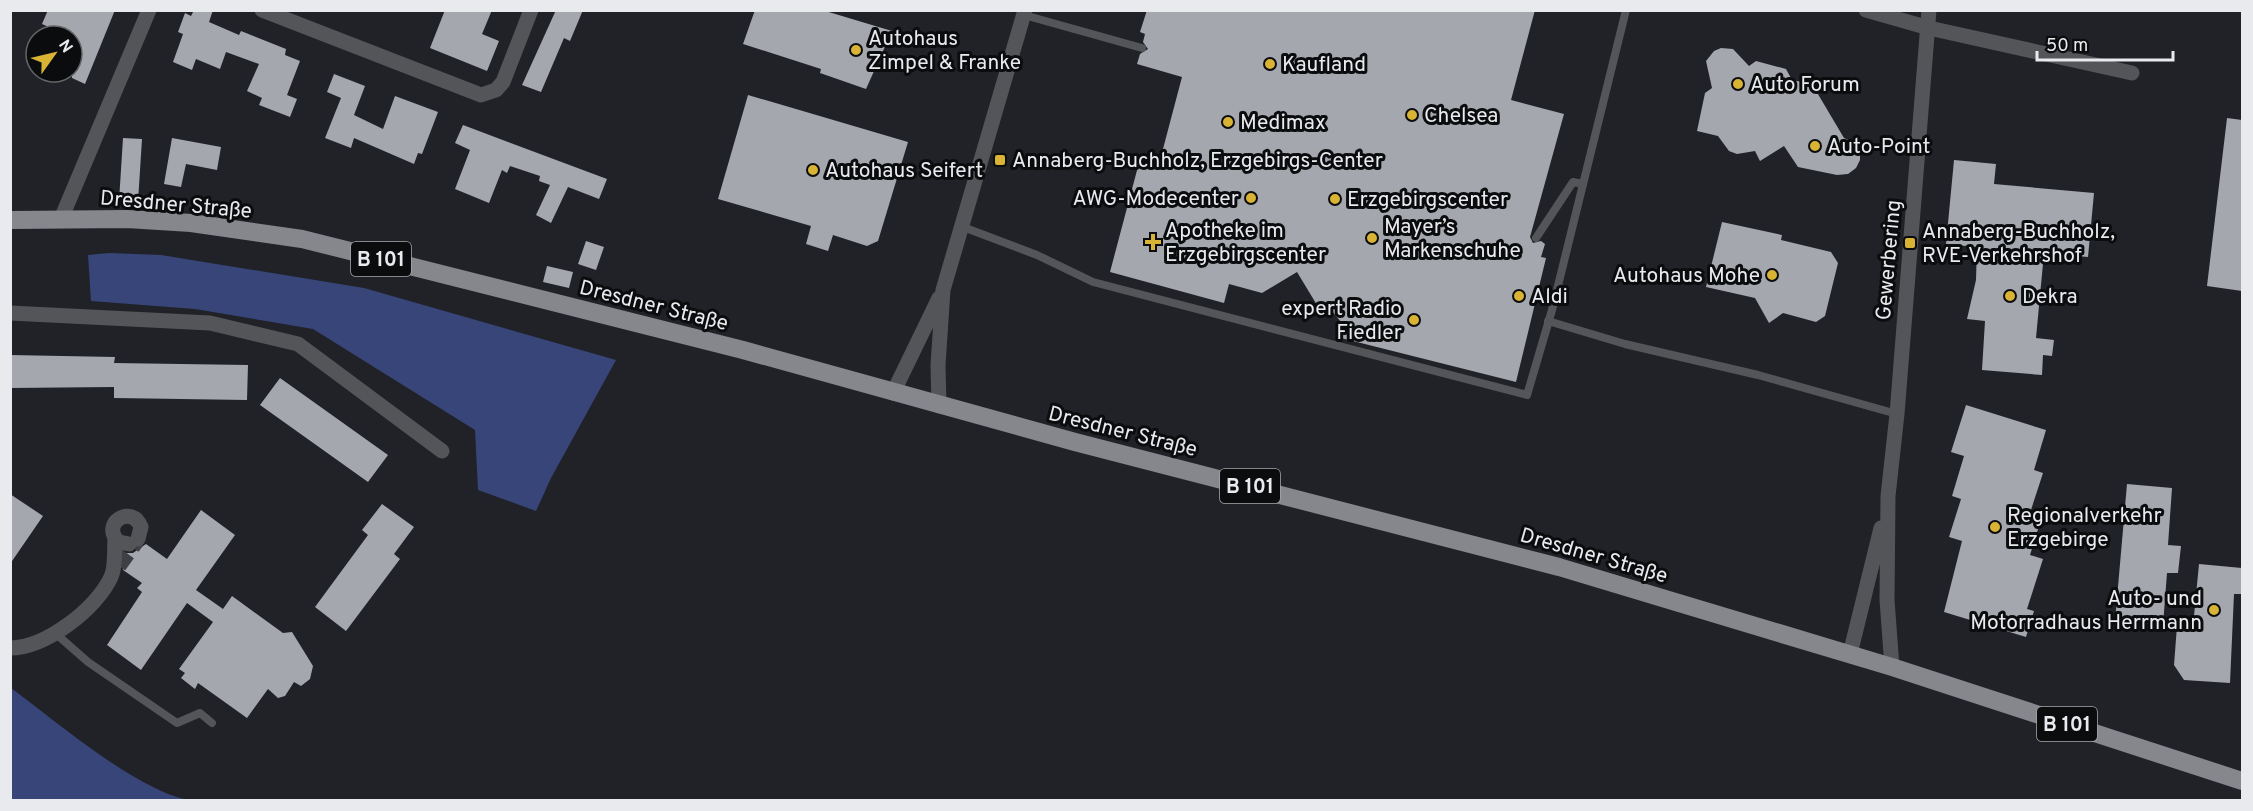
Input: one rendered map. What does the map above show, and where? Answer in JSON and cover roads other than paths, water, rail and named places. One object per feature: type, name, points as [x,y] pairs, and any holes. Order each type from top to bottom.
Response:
[{"type":"main road","name":"Dresdner Straße","points":[[10,220],[61,219],[191,223],[302,239],[743,350],[939,406],[1560,567],[1892,667],[2242,781]]},
{"type":"street","points":[[61,219],[149,10]]},
{"type":"street","points":[[262,10],[481,95],[496,90],[503,82],[531,10]]},
{"type":"street","points":[[1866,10],[1929,28],[2132,73]]},
{"type":"street","name":"Gewerbering","points":[[1892,667],[1887,600],[1888,496],[1897,414],[1929,10]]},
{"type":"street","points":[[893,393],[943,290],[1025,13]]},
{"type":"street","points":[[939,406],[943,290]]},
{"type":"street","points":[[10,313],[210,323],[297,344],[442,451]]},
{"type":"street","name":"Gewerbering","points":[[1850,654],[1888,496]]},
{"type":"street","points":[[10,648],[19,648],[55,633],[86,610],[115,571],[127,541]]},
{"type":"lane","points":[[963,227],[1037,255],[1093,282],[1527,395],[1548,321],[1626,10]]},
{"type":"lane","points":[[1025,13],[1142,48]]},
{"type":"lane","points":[[1536,238],[1573,182],[1583,184]]},
{"type":"lane","points":[[1548,321],[1625,344],[1758,375],[1897,414]]},
{"type":"lane","points":[[55,633],[88,662],[177,723],[200,713],[212,723]]},
{"type":"tunnel","points":[[119,566],[137,541]]},
{"type":"place","name":"Autohaus Zimpel & Franke","points":[[856,50]]},
{"type":"place","name":"Kaufland","points":[[1270,64]]},
{"type":"place","name":"Auto Forum","points":[[1738,84]]},
{"type":"place","name":"Chelsea","points":[[1412,115]]},
{"type":"place","name":"Medimax","points":[[1228,122]]},
{"type":"place","name":"Auto-Point","points":[[1815,146]]},
{"type":"place","name":"Annaberg-Buchholz, Erzgebirgs-Center","points":[[1000,160]]},
{"type":"place","name":"Autohaus Seifert","points":[[813,170]]},
{"type":"place","name":"AWG-Modecenter","points":[[1251,198]]},
{"type":"place","name":"Erzgebirgscenter","points":[[1335,199]]},
{"type":"place","name":"Mayer’s Markenschuhe","points":[[1372,238]]},
{"type":"place","name":"Apotheke im Erzgebirgscenter","points":[[1153,242]]},
{"type":"place","name":"Annaberg-Buchholz, RVE-Verkehrshof","points":[[1910,243]]},
{"type":"place","name":"Autohaus Mohe","points":[[1772,275]]},
{"type":"place","name":"Aldi","points":[[1519,296]]},
{"type":"place","name":"Dekra","points":[[2010,296]]},
{"type":"place","name":"expert Radio Fiedler","points":[[1414,320]]},
{"type":"place","name":"Regionalverkehr Erzgebirge","points":[[1995,527]]},
{"type":"place","name":"Auto- und Motorradhaus Herrmann","points":[[2214,610]]}]
